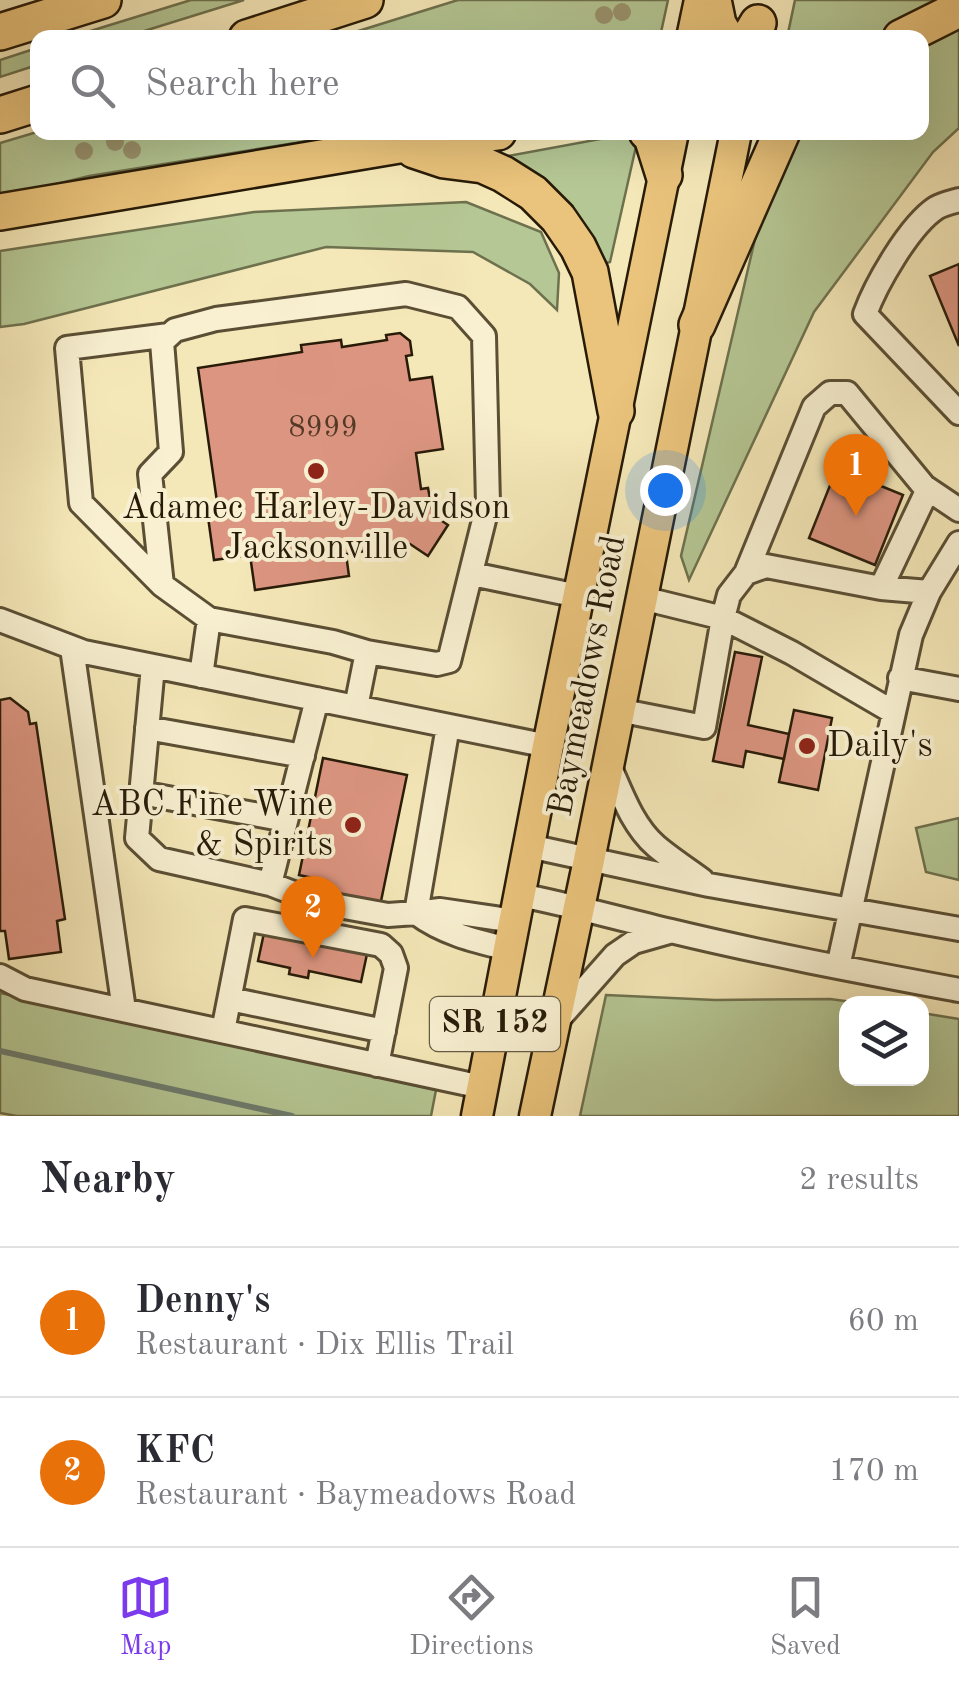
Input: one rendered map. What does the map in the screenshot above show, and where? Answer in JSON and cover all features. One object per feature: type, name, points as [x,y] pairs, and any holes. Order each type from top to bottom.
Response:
[{"type":"highway","points":[[0,32],[103,0]]},
{"type":"highway","points":[[271,30],[366,0]]},
{"type":"highway","points":[[713,0],[721,30]]},
{"type":"highway","points":[[917,30],[959,9]]},
{"type":"highway","points":[[0,115],[30,106]]},
{"type":"highway","points":[[0,212],[432,140]]},
{"type":"highway","points":[[653,140],[664,175]]},
{"type":"highway","points":[[697,325],[778,140]]},
{"type":"highway","points":[[399,144],[503,174],[533,193],[558,218],[590,272],[616,411]]},
{"type":"main road","points":[[694,30],[700,0]]},
{"type":"main road","name":"Baymeadows Road","points":[[480,1102],[671,140]]},
{"type":"main road","name":"Baymeadows Road","points":[[535,1116],[734,140]]},
{"type":"street","points":[[959,200],[937,208],[913,232],[874,290],[865,314],[959,413]]},
{"type":"street","points":[[162,585],[150,474],[171,452],[162,342],[169,335],[174,330],[216,319],[406,294],[458,307],[484,336],[488,504],[449,660],[437,664],[209,619],[162,585],[81,503],[67,348],[169,335]]},
{"type":"street","points":[[618,710],[704,727],[729,595],[746,572],[814,407],[830,393],[848,392],[928,490],[959,510]]},
{"type":"street","points":[[881,588],[928,490]]},
{"type":"street","points":[[838,967],[911,635],[929,592],[959,543]]},
{"type":"street","points":[[746,572],[766,566],[881,588],[929,592]]},
{"type":"street","points":[[472,574],[578,596]]},
{"type":"street","points":[[642,598],[723,618],[893,712]]},
{"type":"street","points":[[201,676],[209,619]]},
{"type":"street","points":[[0,620],[72,648],[548,746]]},
{"type":"street","points":[[72,648],[124,1010]]},
{"type":"street","points":[[356,707],[368,652]]},
{"type":"street","points":[[152,666],[136,838],[159,859],[270,884],[317,902],[388,915],[440,910],[515,922],[579,907],[672,932],[959,990]]},
{"type":"street","points":[[900,678],[959,689]]},
{"type":"street","points":[[270,884],[318,699]]},
{"type":"street","points":[[416,913],[448,726]]},
{"type":"street","points":[[147,728],[302,756]]},
{"type":"street","points":[[609,757],[630,812],[642,831],[708,885]]},
{"type":"street","points":[[141,793],[286,820]]},
{"type":"street","points":[[529,846],[708,885],[959,929]]},
{"type":"street","points":[[223,1031],[246,918],[381,946],[391,954],[396,968],[378,1064]]},
{"type":"street","points":[[554,1024],[615,955],[634,942],[672,932]]},
{"type":"street","points":[[0,976],[25,988],[378,1064],[480,1102]]},
{"type":"street","points":[[230,999],[384,1031]]},
{"type":"green space","points":[[191,0],[244,0],[148,30],[94,30]]},
{"type":"green space","points":[[458,0],[668,0],[662,30],[362,30]]},
{"type":"green space","points":[[795,0],[951,0],[889,30],[789,30]]},
{"type":"green space","points":[[959,26],[959,128],[933,152],[814,312],[689,580],[681,556],[766,192],[792,140],[929,140],[929,41]]},
{"type":"green space","points":[[30,50],[30,67],[0,77],[0,60]]},
{"type":"green space","points":[[30,134],[30,140],[314,140],[89,176],[0,198],[0,143]]},
{"type":"green space","points":[[595,140],[635,140],[610,262],[600,265],[502,157]]},
{"type":"green space","points":[[466,202],[541,232],[559,273],[557,310],[530,284],[473,252],[326,247],[0,327],[0,251],[254,212]]},
{"type":"green space","points":[[959,818],[959,880],[926,872],[916,828]]},
{"type":"green space","points":[[0,993],[436,1090],[431,1116],[0,1113]]},
{"type":"green space","points":[[606,995],[839,1000],[839,1086],[929,1086],[929,1014],[959,1019],[959,1116],[580,1116]]},
{"type":"building","points":[[959,264],[959,346],[930,276]]},
{"type":"building","name":"Adamec Harley-Davidson Jacksonville","points":[[400,333],[410,341],[412,355],[406,356],[410,380],[432,377],[443,449],[416,453],[421,489],[428,488],[433,515],[448,525],[428,556],[410,544],[346,554],[349,576],[255,590],[250,555],[214,560],[208,517],[219,516],[198,368],[302,352],[301,345],[341,340],[342,347],[387,340],[386,335]]},
{"type":"building","points":[[837,468],[903,495],[875,565],[809,538]]},
{"type":"building","points":[[735,652],[762,657],[748,725],[789,734],[784,759],[746,751],[743,767],[713,761]]},
{"type":"building","points":[[10,698],[28,712],[30,724],[36,723],[65,919],[57,921],[61,952],[9,959],[5,931],[0,931],[0,700]]},
{"type":"building","name":"Daily's","points":[[794,710],[832,718],[818,790],[779,782]]},
{"type":"building","name":"ABC Fine Wine & Spirits","points":[[323,758],[407,775],[380,906],[323,894],[326,881],[299,875]]},
{"type":"building","points":[[264,933],[367,954],[361,982],[309,971],[308,978],[289,974],[290,968],[258,961]]},
{"type":"waterway","points":[[0,1051],[292,1116]]},
{"type":"place","name":"Adamec Harley-Davidson Jacksonville","points":[[316,471]]},
{"type":"place","name":"Denny's","points":[[856,516]]},
{"type":"place","name":"Daily's","points":[[807,746]]},
{"type":"place","name":"ABC Fine Wine & Spirits","points":[[353,825]]},
{"type":"place","name":"KFC","points":[[313,958]]}]
